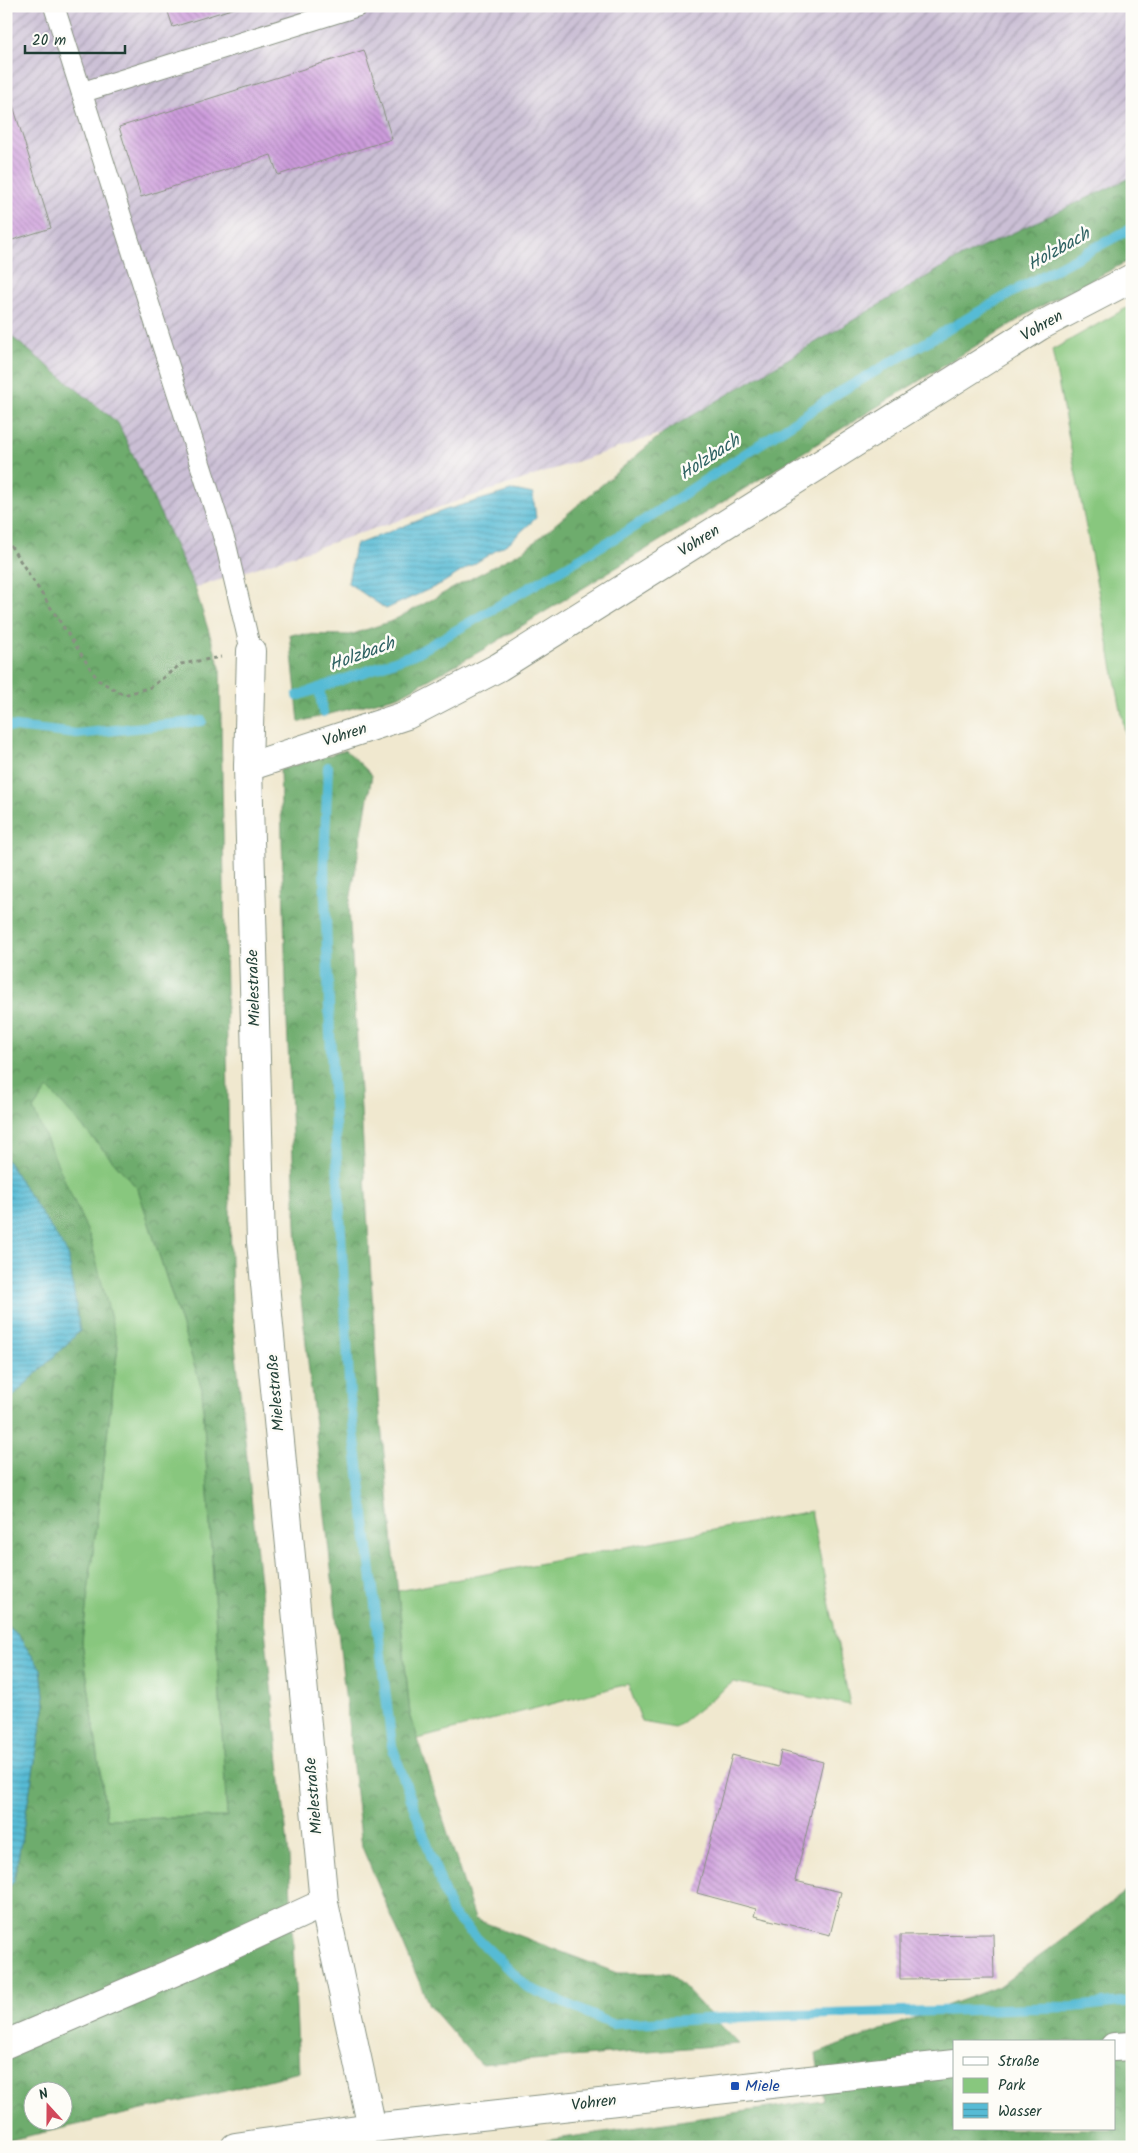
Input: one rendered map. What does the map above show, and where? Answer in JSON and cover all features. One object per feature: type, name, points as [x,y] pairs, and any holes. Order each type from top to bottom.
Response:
[{"type":"street","name":"Vohren","points":[[248,767],[407,715],[499,667],[1040,326],[1132,278]]},
{"type":"street","name":"Mielestraße","points":[[251,651],[248,767],[261,1242],[324,1903],[372,2128]]},
{"type":"street","points":[[6,2044],[190,1965],[324,1903]]},
{"type":"street","points":[[1116,2047],[1132,2046]]},
{"type":"street","name":"Vohren","points":[[235,2147],[372,2128],[953,2064]]},
{"type":"lane","points":[[54,6],[226,545],[251,651]]},
{"type":"lane","points":[[83,92],[358,6]]},
{"type":"path","points":[[6,539],[98,680],[124,695],[151,687],[182,664],[251,651]]},
{"type":"shaded area","points":[[6,6],[1132,6],[1132,177],[953,261],[663,433],[195,588],[118,423],[6,332]]},
{"type":"green space","points":[[1132,177],[1132,259],[1034,310],[486,648],[399,696],[299,722],[290,634],[350,635],[392,621],[526,549],[663,433],[953,261]]},
{"type":"green space","points":[[1132,305],[1132,768],[1052,350]]},
{"type":"green space","points":[[6,332],[118,423],[195,588],[220,667],[232,1316],[289,1857],[299,2072],[218,2093],[72,2126],[72,2080],[22,2080],[22,2130],[55,2130],[6,2141],[6,1892],[14,1881],[45,1704],[41,1669],[17,1634],[6,1625],[6,1403],[80,1331],[14,1170],[6,1159]],"holes":[[[48,1088],[138,1189],[202,1389],[227,1817],[107,1819],[82,1642],[118,1346],[90,1237],[33,1109]]]},
{"type":"green space","points":[[346,750],[372,775],[349,907],[378,1395],[410,1714],[475,1919],[617,1973],[670,1973],[739,2044],[480,2064],[429,2005],[362,1847],[298,1272],[287,1022],[280,770]]},
{"type":"green space","points":[[48,1087],[138,1189],[202,1389],[227,1817],[107,1819],[82,1642],[118,1346],[33,1109]]},
{"type":"green space","points":[[811,1511],[850,1705],[733,1682],[675,1728],[642,1722],[628,1684],[418,1739],[410,1714],[398,1591]]},
{"type":"green space","points":[[1132,1887],[1132,2147],[501,2147],[823,2100],[816,2054],[1000,1986]]},
{"type":"water","points":[[514,490],[533,494],[536,518],[510,542],[441,584],[386,609],[348,583],[355,545],[445,510]]},
{"type":"water","points":[[6,1159],[68,1254],[80,1331],[6,1403]]},
{"type":"water","points":[[6,1625],[17,1634],[41,1669],[45,1704],[14,1881],[6,1892]]},
{"type":"building","points":[[166,6],[237,6],[238,7],[173,27]]},
{"type":"building","points":[[364,50],[392,139],[278,175],[271,155],[141,197],[119,127]]},
{"type":"building","points":[[6,83],[51,228],[6,242]]},
{"type":"building","points":[[781,1751],[823,1762],[795,1881],[841,1892],[830,1935],[754,1916],[756,1909],[697,1893],[732,1755],[778,1767]]},
{"type":"building","points":[[993,1934],[994,1978],[900,1979],[900,1935]]},
{"type":"waterway","name":"Holzbach","points":[[297,696],[417,653],[629,530],[838,393],[1020,288],[1132,228]]},
{"type":"waterway","points":[[319,688],[323,712]]},
{"type":"waterway","name":"Holzbach","points":[[6,726],[77,734],[202,721]]},
{"type":"waterway","points":[[328,767],[324,865],[330,1033],[350,1398],[392,1746],[452,1914],[527,1987],[612,2024],[761,2016],[1073,2007],[1132,2001]]},
{"type":"place","name":"Miele","points":[[735,2086]]}]
